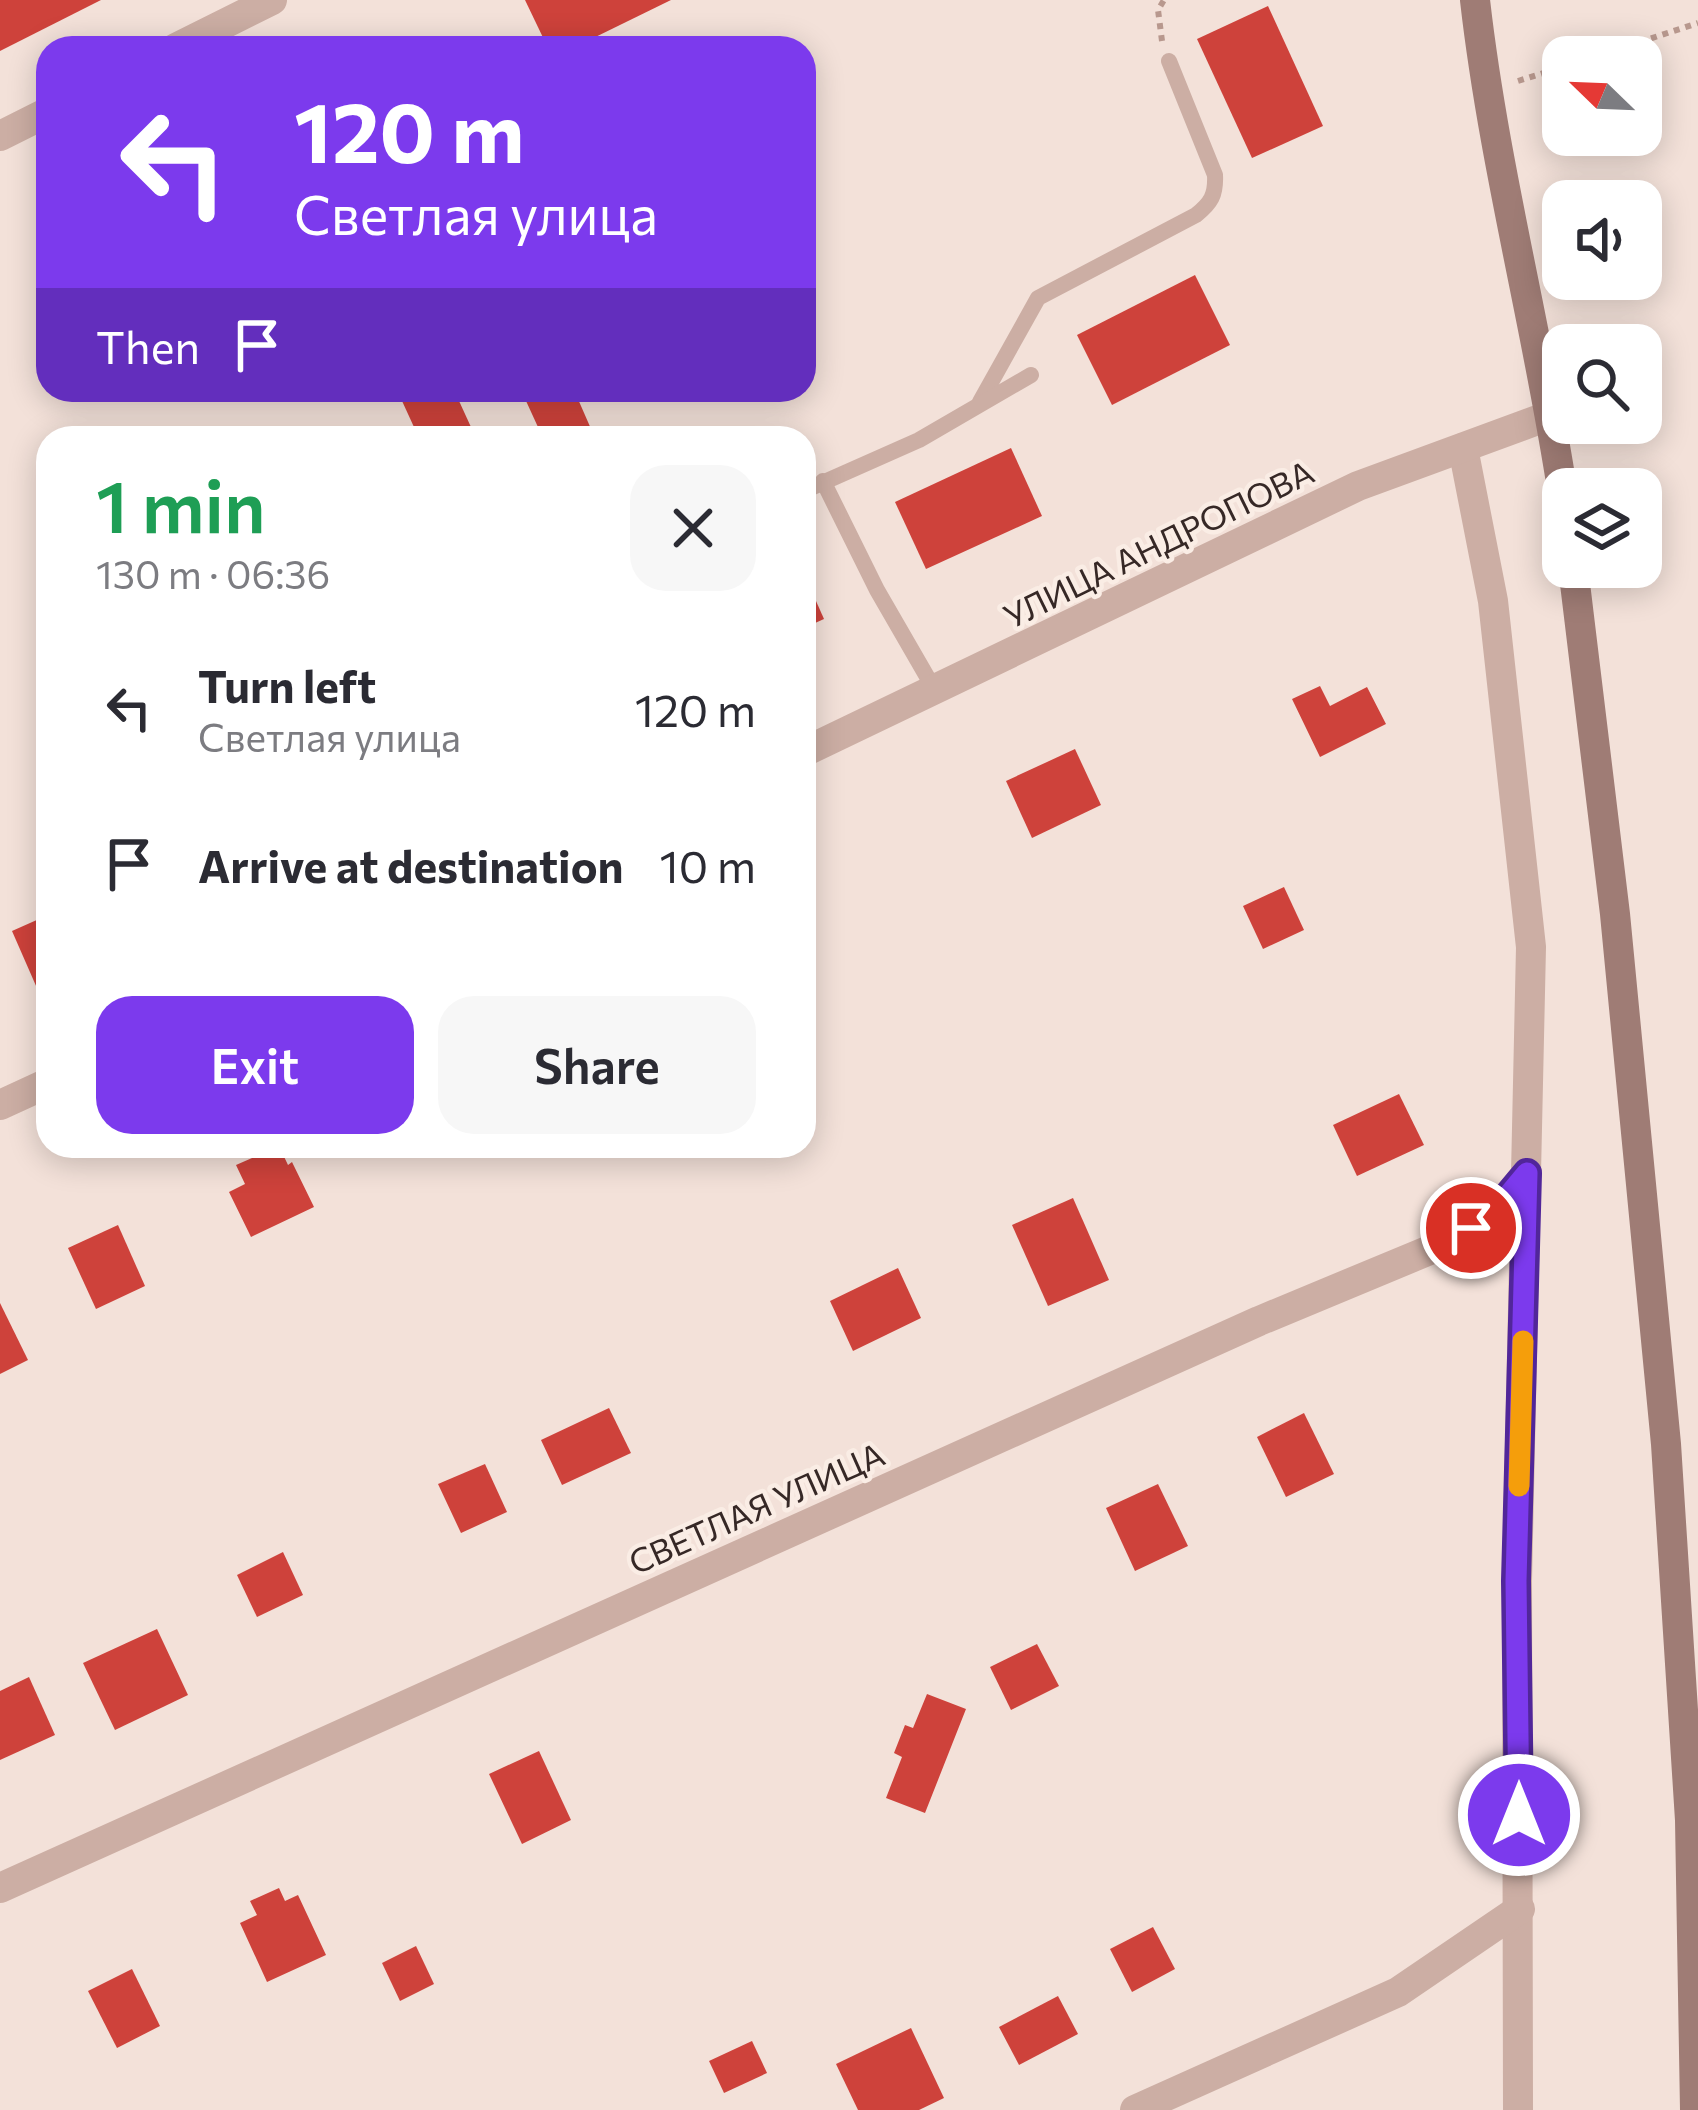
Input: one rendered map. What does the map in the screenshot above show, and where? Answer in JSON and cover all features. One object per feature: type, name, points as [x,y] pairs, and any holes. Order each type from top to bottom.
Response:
[{"type":"main road","points":[[1475,0],[1485,88],[1542,370]]},
{"type":"main road","points":[[1576,588],[1615,914],[1668,1466],[1690,1820],[1695,2110]]},
{"type":"street","points":[[200,36],[272,0]]},
{"type":"street","points":[[0,136],[36,118]]},
{"type":"street","name":"УЛИЦА АНДРОПОВА","points":[[816,746],[1358,486],[1542,418]]},
{"type":"street","points":[[1462,448],[1493,601],[1531,947],[1516,1581],[1518,2110]]},
{"type":"street","points":[[0,1105],[36,1088]]},
{"type":"street","name":"СВЕТЛАЯ УЛИЦА","points":[[0,1888],[1238,1330],[1449,1242],[1492,1215],[1527,1173]]},
{"type":"street","points":[[1135,2110],[1397,1992],[1520,1909]]},
{"type":"lane","points":[[980,402],[1038,298],[1210,204],[1216,192],[1215,175],[1169,61]]},
{"type":"lane","points":[[816,485],[919,440],[1031,375]]},
{"type":"lane","points":[[823,482],[933,688]]},
{"type":"path","points":[[1164,0],[1157,26],[1169,61]]},
{"type":"path","points":[[1658,36],[1698,23]]},
{"type":"path","points":[[1485,88],[1542,73]]},
{"type":"building","points":[[0,0],[101,0],[0,51]]},
{"type":"building","points":[[525,0],[671,0],[598,36],[542,36]]},
{"type":"building","points":[[1268,6],[1323,126],[1252,158],[1197,39]]},
{"type":"building","points":[[1195,275],[1230,345],[1112,405],[1077,335]]},
{"type":"building","points":[[402,402],[460,402],[470,426],[414,426]]},
{"type":"building","points":[[526,402],[579,402],[590,426],[538,426]]},
{"type":"building","points":[[1011,448],[1042,516],[926,569],[895,502]]},
{"type":"building","points":[[1320,686],[1330,706],[1367,687],[1386,724],[1320,757],[1292,699]]},
{"type":"building","points":[[1075,749],[1101,805],[1032,838],[1006,781]]},
{"type":"building","points":[[1284,887],[1304,930],[1263,949],[1243,906]]},
{"type":"building","points":[[36,920],[36,986],[12,931]]},
{"type":"building","points":[[1399,1094],[1424,1145],[1357,1176],[1333,1125]]},
{"type":"building","points":[[252,1158],[285,1158],[288,1165],[292,1162],[314,1207],[251,1237],[229,1192],[245,1184],[236,1165]]},
{"type":"building","points":[[1073,1198],[1109,1280],[1048,1306],[1012,1225]]},
{"type":"building","points":[[118,1225],[145,1286],[96,1309],[68,1248]]},
{"type":"building","points":[[898,1268],[921,1318],[853,1351],[830,1301]]},
{"type":"building","points":[[0,1303],[28,1360],[0,1374]]},
{"type":"building","points":[[609,1408],[631,1453],[562,1485],[541,1440]]},
{"type":"building","points":[[1304,1413],[1334,1474],[1286,1497],[1257,1437]]},
{"type":"building","points":[[485,1464],[507,1512],[461,1533],[438,1484]]},
{"type":"building","points":[[1158,1484],[1188,1546],[1135,1571],[1106,1508]]},
{"type":"building","points":[[283,1552],[303,1595],[257,1617],[237,1575]]},
{"type":"building","points":[[157,1629],[188,1695],[115,1730],[83,1663]]},
{"type":"building","points":[[1037,1644],[1059,1686],[1011,1710],[990,1667]]},
{"type":"building","points":[[29,1677],[55,1735],[0,1760],[0,1691]]},
{"type":"building","points":[[927,1694],[966,1709],[925,1813],[886,1798],[902,1757],[894,1753],[905,1725],[913,1728]]},
{"type":"building","points":[[539,1751],[571,1820],[522,1844],[489,1774]]},
{"type":"building","points":[[279,1888],[285,1901],[298,1895],[326,1955],[267,1982],[240,1923],[257,1915],[250,1901]]},
{"type":"building","points":[[1153,1927],[1175,1969],[1132,1992],[1110,1949]]},
{"type":"building","points":[[416,1946],[434,1984],[400,2001],[382,1963]]},
{"type":"building","points":[[132,1969],[160,2026],[117,2048],[88,1991]]},
{"type":"building","points":[[1058,1996],[1078,2034],[1019,2065],[999,2027]]},
{"type":"building","points":[[911,2028],[944,2098],[919,2110],[858,2110],[836,2064]]},
{"type":"building","points":[[752,2041],[767,2073],[724,2093],[709,2061]]},
{"type":"slow traffic","points":[[1519,1486],[1523,1341]]},
{"type":"route","points":[[1471,1228],[1492,1215],[1527,1173],[1516,1581],[1519,1815]]}]
